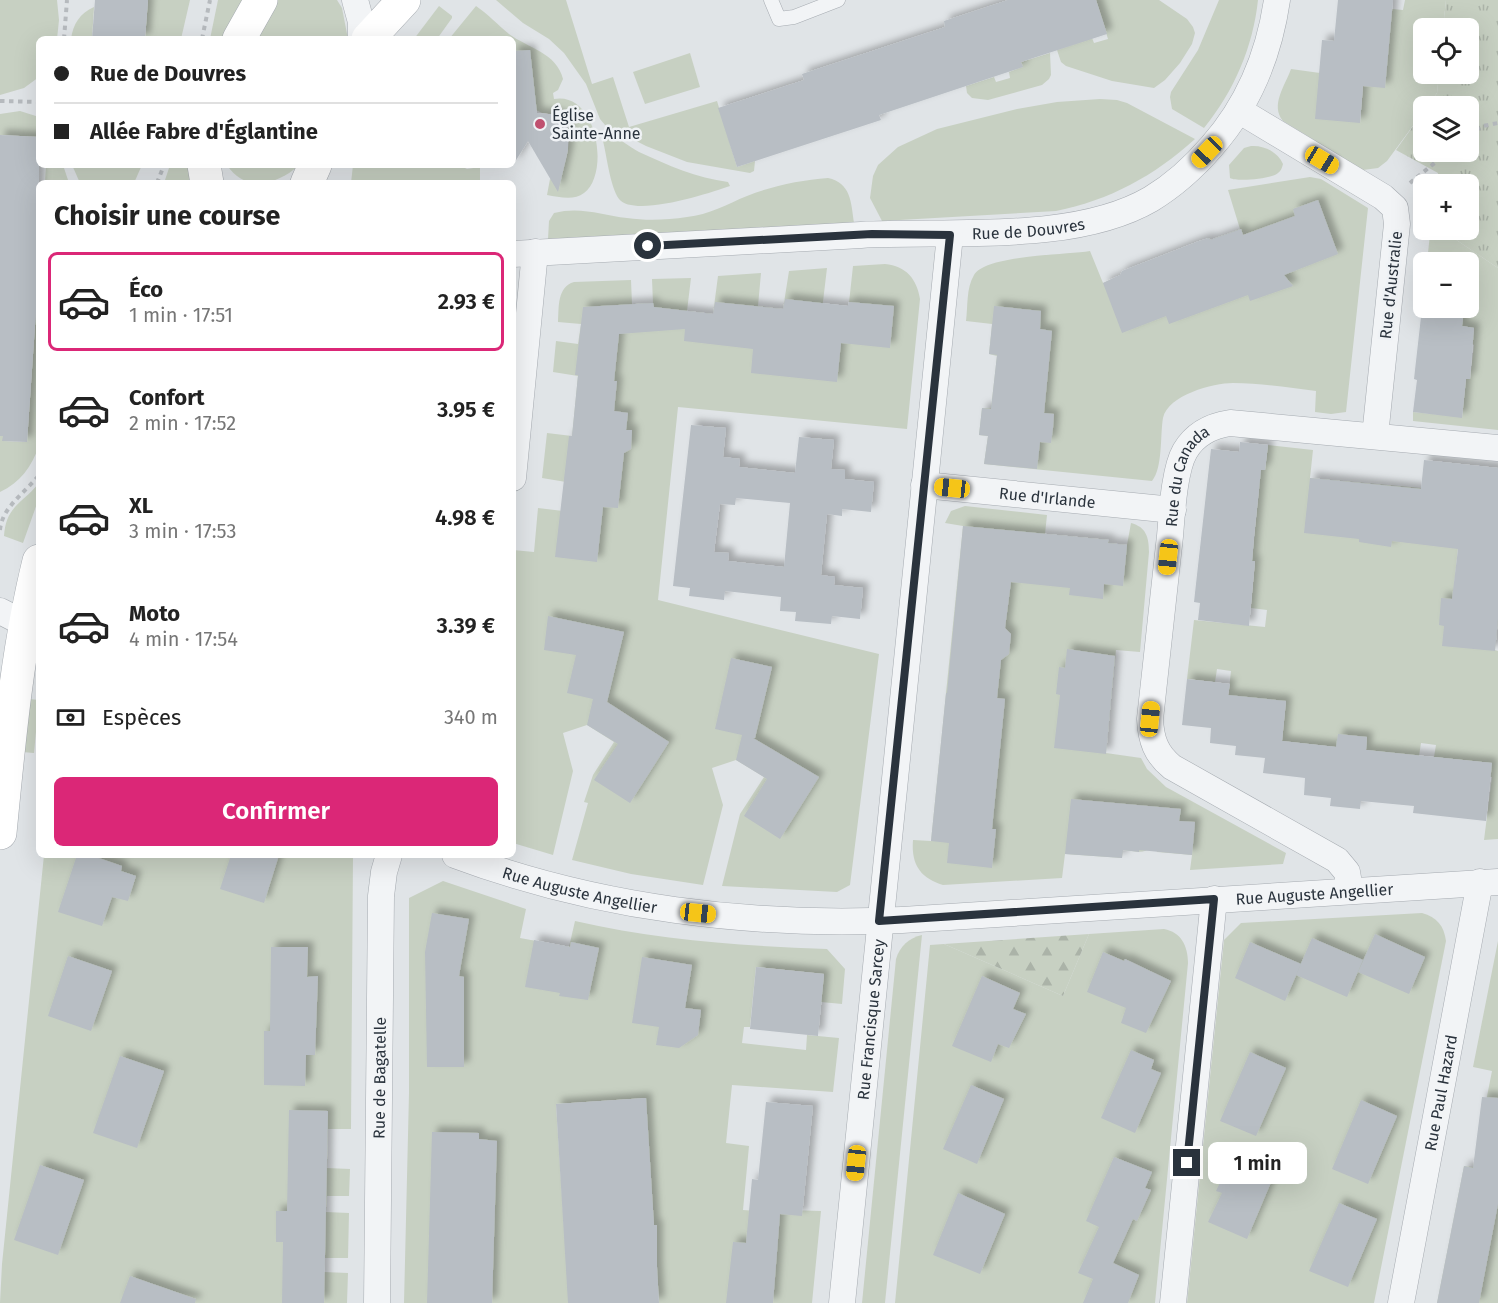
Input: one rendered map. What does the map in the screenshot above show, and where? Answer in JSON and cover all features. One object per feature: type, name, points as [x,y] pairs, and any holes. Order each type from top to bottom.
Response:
[{"type":"street","points":[[241,36],[261,0]]},
{"type":"street","points":[[355,0],[361,22],[361,36]]},
{"type":"street","points":[[371,36],[404,0]]},
{"type":"street","name":"Rue de Douvres","points":[[524,253],[872,234],[950,235],[1076,224],[1112,215],[1149,200],[1165,190],[1193,167],[1218,140],[1240,111],[1259,73],[1270,42],[1277,0]]},
{"type":"street","points":[[1240,111],[1390,201]]},
{"type":"street","points":[[210,168],[221,180]]},
{"type":"street","name":"Rue d'Australie","points":[[1375,436],[1397,224],[1395,208],[1390,201]]},
{"type":"street","name":"Rue Francisque Sarcey","points":[[842,1303],[950,235]]},
{"type":"street","points":[[516,417],[524,253]]},
{"type":"street","name":"Rue du Canada","points":[[1350,890],[1345,867],[1328,853],[1172,768],[1152,740],[1150,719],[1173,510],[1184,453],[1191,442],[1208,429],[1220,424],[1239,423],[1498,448]]},
{"type":"street","name":"Rue d'Irlande","points":[[924,485],[1173,510]]},
{"type":"street","points":[[0,833],[21,622],[36,571]]},
{"type":"street","name":"Rue de Bagatelle","points":[[377,1303],[381,896],[388,858]]},
{"type":"street","name":"Rue Auguste Angellier","points":[[463,858],[543,884],[645,906],[780,920],[824,922],[879,921],[1489,882]]},
{"type":"street","name":"Rue Paul Hazard","points":[[1401,1303],[1489,882]]},
{"type":"street","points":[[1173,1303],[1214,899]]},
{"type":"lane","points":[[771,0],[779,18],[794,17],[838,0]]},
{"type":"path","points":[[64,36],[67,0]]},
{"type":"path","points":[[203,36],[210,0]]},
{"type":"path","points":[[0,101],[36,102]]},
{"type":"path","points":[[1479,128],[1498,123]]},
{"type":"path","points":[[1390,201],[1436,162]]},
{"type":"path","points":[[0,530],[6,511],[36,478]]},
{"type":"green space","points":[[0,0],[57,0],[59,20],[57,36],[36,36],[36,79],[24,88],[0,95]]},
{"type":"green space","points":[[148,0],[190,0],[182,36],[145,36]]},
{"type":"green space","points":[[218,0],[244,0],[229,36],[211,36]]},
{"type":"green space","points":[[274,0],[337,0],[342,8],[347,36],[252,36]]},
{"type":"green space","points":[[496,0],[566,0],[592,84],[613,77],[629,127],[717,101],[737,167],[755,161],[754,171],[750,173],[687,162],[646,146],[605,125],[600,119],[586,84],[564,53],[549,39],[523,23]]},
{"type":"green space","points":[[1096,0],[1159,0],[1187,19],[1195,33],[1192,44],[1180,63],[1165,80],[1154,88],[1112,81],[1066,66],[1061,62],[1057,50],[1092,38],[1094,43],[1108,39]]},
{"type":"green space","points":[[1219,0],[1258,0],[1252,35],[1240,68],[1215,114],[1204,128],[1172,109],[1170,97],[1198,50]]},
{"type":"green space","points":[[1405,0],[1446,0],[1444,18],[1413,18],[1413,84],[1438,84],[1437,93],[1435,96],[1413,96],[1413,126],[1387,161],[1378,168],[1363,170],[1283,121],[1279,115],[1278,102],[1291,69],[1320,73],[1360,123],[1363,86],[1382,8],[1403,10]]},
{"type":"green space","points":[[1446,0],[1498,0],[1498,268],[1479,255],[1479,252],[1474,252],[1456,240],[1479,240],[1479,174],[1438,174],[1418,162],[1479,162],[1479,96],[1435,96],[1438,84],[1479,84],[1479,18],[1444,18]]},
{"type":"green space","points":[[439,6],[452,16],[439,36],[416,36]]},
{"type":"green space","points":[[476,6],[512,36],[451,36]]},
{"type":"green space","points":[[94,7],[92,36],[72,36],[78,20]]},
{"type":"green space","points":[[516,38],[548,57],[560,70],[563,79],[558,90],[553,93],[554,99],[569,100],[581,108],[590,120],[598,153],[592,183],[584,193],[566,198],[547,195],[550,179],[561,176],[569,144],[568,127],[559,115],[536,110],[516,73]]},
{"type":"green space","points":[[690,53],[700,87],[645,104],[633,72]]},
{"type":"green space","points":[[1050,53],[1051,75],[1042,85],[988,100],[972,98],[967,93],[966,86],[994,77],[996,82],[1010,78],[1009,72],[1022,67],[1021,62]]},
{"type":"green space","points":[[1100,99],[1127,103],[1195,139],[1164,164],[1130,185],[1095,200],[1056,211],[882,221],[870,198],[873,176],[878,165],[898,147],[937,129],[1017,109],[1057,102]]},
{"type":"green space","points":[[20,111],[36,116],[36,137],[0,135],[0,114]]},
{"type":"green space","points":[[1413,126],[1413,159],[1396,150]]},
{"type":"green space","points":[[606,135],[671,166],[728,182],[730,186],[673,202],[640,206],[627,204],[619,199],[613,187],[603,141]]},
{"type":"green space","points":[[1261,147],[1274,153],[1283,164],[1280,171],[1275,175],[1262,178],[1240,180],[1230,178],[1229,165],[1244,148]]},
{"type":"green space","points":[[46,168],[64,168],[68,180],[45,180]]},
{"type":"green space","points":[[73,168],[141,168],[135,180],[79,180]]},
{"type":"green space","points":[[169,168],[191,168],[193,180],[165,180]]},
{"type":"green space","points":[[229,168],[296,168],[274,180],[243,180]]},
{"type":"green space","points":[[353,168],[480,168],[480,180],[351,180]]},
{"type":"green space","points":[[1310,177],[1321,179],[1368,208],[1346,412],[1331,414],[1315,412],[1316,391],[1254,384],[1214,385],[1182,397],[1167,410],[1163,418],[1158,468],[1152,481],[984,464],[988,436],[979,435],[982,408],[991,408],[997,356],[989,354],[992,324],[966,321],[970,286],[974,275],[981,268],[993,263],[1027,257],[1090,251],[1103,283],[1209,238],[1210,240],[1240,229],[1228,190]]},
{"type":"green space","points":[[828,178],[846,189],[851,201],[854,223],[548,239],[549,221],[554,213],[573,210],[642,220],[680,218],[710,212],[776,186]]},
{"type":"green space","points":[[1429,240],[1456,240],[1474,252],[1428,252]]},
{"type":"green space","points":[[1479,255],[1498,268],[1498,430],[1413,421],[1413,412],[1462,417],[1466,379],[1470,379],[1474,328],[1462,326],[1463,318],[1479,318]]},
{"type":"green space","points":[[892,265],[905,271],[916,285],[920,299],[907,429],[678,407],[658,600],[879,654],[850,885],[837,892],[722,886],[740,814],[764,777],[736,760],[712,768],[723,805],[703,885],[631,874],[572,860],[588,803],[584,802],[593,775],[614,742],[587,725],[563,733],[573,771],[553,855],[516,844],[516,550],[534,552],[538,508],[563,511],[566,482],[542,478],[547,433],[572,436],[578,376],[553,372],[556,341],[578,344],[581,324],[558,322],[560,298],[564,288],[574,282],[631,280],[632,304],[653,303],[652,279],[691,278],[687,311],[713,314],[718,276],[761,273],[758,306],[783,309],[789,271],[827,268],[822,310],[848,312],[853,266]]},
{"type":"green space","points":[[36,311],[36,453],[14,484],[0,492],[0,436],[3,436],[3,441],[27,442]]},
{"type":"green space","points":[[1268,445],[1313,450],[1310,478],[1421,488],[1460,530],[1454,586],[1498,619],[1495,650],[1498,651],[1498,839],[1484,840],[1492,777],[1490,777],[1491,763],[1434,757],[1436,745],[1421,743],[1419,756],[1366,750],[1367,737],[1336,747],[1282,741],[1286,701],[1227,709],[1231,671],[1217,669],[1215,682],[1187,679],[1194,620],[1265,627],[1267,610],[1251,608],[1255,562],[1252,561],[1259,489],[1256,469],[1265,470]]},
{"type":"green space","points":[[36,486],[36,506],[23,543],[4,536],[5,526],[11,512]]},
{"type":"green space","points":[[965,506],[1047,515],[1045,534],[1109,540],[1109,543],[1127,545],[1131,523],[1143,530],[1147,537],[1149,552],[1140,652],[1116,650],[1106,753],[1141,758],[1147,769],[1166,787],[1286,853],[1283,864],[1190,870],[1192,855],[1157,852],[1156,848],[1151,848],[1142,852],[1123,850],[1122,858],[1065,854],[1062,878],[943,885],[923,874],[916,863],[913,840],[931,841],[963,526],[945,523],[951,511]]},
{"type":"green space","points":[[29,699],[36,700],[34,753],[22,752]]},
{"type":"green space","points":[[44,858],[353,858],[351,1129],[328,1129],[327,1168],[350,1169],[349,1196],[327,1196],[326,1212],[349,1213],[348,1258],[325,1258],[324,1272],[348,1273],[347,1303],[0,1303],[2,1264]]},
{"type":"green space","points":[[443,881],[526,909],[520,938],[569,947],[575,921],[637,933],[700,941],[827,949],[845,969],[842,1004],[821,1002],[824,974],[756,967],[750,1027],[744,1027],[742,1043],[806,1050],[807,1035],[839,1038],[833,1092],[732,1085],[726,1143],[749,1146],[743,1210],[821,1211],[812,1303],[659,1303],[645,1098],[556,1104],[569,1303],[404,1303],[409,1093],[409,898]]},
{"type":"green space","points":[[1422,913],[1439,923],[1446,941],[1374,1303],[1187,1303],[1224,940],[1241,923]]},
{"type":"green space","points":[[1164,929],[1175,933],[1182,941],[1187,951],[1188,963],[1155,1303],[895,1303],[930,945],[944,944],[1063,996],[1089,934]]},
{"type":"green space","points":[[1089,934],[1063,996],[944,944]]},
{"type":"green space","points":[[922,935],[885,1303],[862,1303],[896,959],[906,943]]},
{"type":"green space","points":[[1498,941],[1498,1303],[1437,1303],[1464,1166],[1473,1167],[1492,1071],[1473,1067]]},
{"type":"building","points":[[95,0],[148,0],[145,36],[92,36]]},
{"type":"building","points":[[1008,0],[1096,0],[1107,34],[1021,62],[1023,67],[879,115],[881,120],[737,167],[718,108],[804,80],[802,74],[945,27],[944,21]]},
{"type":"building","points":[[1338,0],[1393,0],[1385,88],[1363,86],[1360,123],[1315,119],[1322,40],[1334,41]]},
{"type":"building","name":"Église Sainte-Anne","points":[[530,50],[537,113],[559,115],[568,127],[568,150],[558,192],[528,141],[516,160],[516,51]]},
{"type":"building","points":[[0,135],[36,137],[36,168],[39,168],[39,180],[36,180],[36,311],[27,442],[2,441],[3,436],[0,436]]},
{"type":"building","points":[[1318,200],[1338,254],[1284,275],[1293,286],[1250,301],[1248,295],[1169,324],[1166,316],[1122,333],[1103,283],[1120,275],[1122,271],[1199,241],[1209,238],[1210,240],[1241,229],[1243,235],[1295,216],[1293,209]]},
{"type":"building","points":[[785,299],[848,306],[849,302],[894,306],[890,348],[841,343],[837,382],[751,373],[753,349],[684,341],[685,329],[619,334],[614,381],[617,381],[614,411],[628,413],[626,430],[632,430],[631,449],[624,453],[618,508],[603,507],[597,562],[555,557],[569,436],[572,436],[578,375],[575,375],[583,307],[653,303],[654,307],[713,314],[715,302],[783,309]]},
{"type":"building","points":[[994,306],[1041,311],[1040,329],[1052,331],[1044,413],[1054,414],[1053,428],[1051,443],[1040,442],[1037,469],[984,464],[988,436],[979,435],[982,408],[991,409],[997,355],[989,354]]},
{"type":"building","points":[[1421,318],[1463,318],[1462,326],[1474,328],[1470,379],[1466,379],[1462,418],[1413,412],[1417,380],[1414,379]]},
{"type":"building","points":[[691,425],[726,428],[723,457],[740,459],[739,467],[795,473],[799,437],[834,440],[831,469],[845,470],[845,479],[874,482],[871,512],[842,509],[842,516],[827,514],[821,575],[835,577],[834,585],[863,588],[860,619],[832,616],[831,624],[795,621],[796,612],[780,611],[781,597],[725,591],[724,600],[689,596],[690,588],[673,586]],"holes":[[[736,498],[790,503],[784,567],[728,561],[729,553],[714,552],[720,504],[735,505]]]},
{"type":"building","points":[[1240,442],[1268,445],[1265,470],[1261,470],[1252,561],[1255,561],[1249,626],[1198,620],[1200,603],[1194,602],[1211,449],[1239,452]]},
{"type":"building","points":[[1424,460],[1498,468],[1498,619],[1495,651],[1442,646],[1444,626],[1439,625],[1441,598],[1452,599],[1458,549],[1392,541],[1391,547],[1359,542],[1359,539],[1304,533],[1310,478],[1421,489]]},
{"type":"building","points":[[963,526],[1109,540],[1108,543],[1127,545],[1123,586],[1104,584],[1103,599],[1069,595],[1070,588],[1011,582],[1005,628],[1011,634],[1009,654],[1001,660],[997,698],[1005,699],[992,829],[996,829],[992,868],[947,863],[949,843],[931,841]]},
{"type":"building","points":[[548,616],[624,632],[607,702],[669,742],[630,803],[594,780],[618,744],[587,725],[593,699],[567,693],[576,655],[544,650]]},
{"type":"building","points":[[1067,649],[1115,656],[1106,754],[1054,748],[1060,695],[1056,694],[1059,667],[1065,668]]},
{"type":"building","points":[[731,658],[772,667],[755,738],[753,738],[819,777],[780,839],[744,816],[767,779],[736,760],[742,735],[715,729]]},
{"type":"building","points":[[1187,679],[1230,684],[1228,695],[1286,701],[1282,741],[1336,747],[1338,734],[1367,737],[1366,750],[1492,763],[1486,821],[1413,813],[1414,806],[1361,801],[1360,809],[1330,806],[1331,798],[1304,795],[1305,778],[1263,773],[1265,758],[1235,755],[1236,746],[1210,743],[1211,728],[1182,725]]},
{"type":"building","points":[[1071,799],[1181,809],[1179,821],[1195,822],[1192,855],[1139,850],[1139,852],[1123,850],[1122,858],[1065,854]]},
{"type":"building","points":[[76,858],[99,858],[122,866],[121,871],[136,876],[128,901],[112,897],[102,926],[58,912]]},
{"type":"building","points":[[230,858],[278,858],[264,903],[220,889]]},
{"type":"building","points":[[432,913],[469,919],[459,976],[464,977],[464,1067],[427,1067],[425,952]]},
{"type":"building","points":[[1375,934],[1425,957],[1409,994],[1358,972]]},
{"type":"building","points":[[1312,938],[1363,960],[1347,997],[1296,975]]},
{"type":"building","points":[[534,940],[570,947],[571,942],[599,948],[588,1000],[559,996],[560,993],[525,987]]},
{"type":"building","points":[[1250,942],[1301,964],[1285,1001],[1235,978]]},
{"type":"building","points":[[271,947],[308,947],[307,977],[318,976],[315,1055],[306,1055],[305,1086],[264,1085],[264,1031],[270,1031]]},
{"type":"building","points":[[1103,952],[1124,961],[1125,959],[1171,981],[1146,1033],[1121,1023],[1126,1008],[1087,992]]},
{"type":"building","points":[[68,956],[112,971],[91,1031],[48,1016]]},
{"type":"building","points":[[642,957],[692,965],[685,1008],[701,1010],[698,1035],[679,1048],[656,1045],[659,1027],[632,1023]]},
{"type":"building","points":[[756,967],[824,974],[818,1036],[750,1029]]},
{"type":"building","points":[[982,976],[1020,993],[1013,1009],[1026,1014],[1009,1048],[998,1044],[991,1062],[952,1046]]},
{"type":"building","points":[[1131,1050],[1154,1060],[1151,1069],[1161,1073],[1135,1133],[1101,1118]]},
{"type":"building","points":[[1250,1052],[1286,1068],[1256,1136],[1220,1121]]},
{"type":"building","points":[[120,1056],[164,1071],[137,1148],[93,1133]]},
{"type":"building","points":[[971,1085],[1004,1099],[977,1164],[943,1149]]},
{"type":"building","points":[[1482,1097],[1498,1098],[1498,1204],[1479,1303],[1437,1303],[1464,1166],[1473,1168]]},
{"type":"building","points":[[646,1098],[654,1225],[657,1225],[659,1303],[568,1303],[556,1104]]},
{"type":"building","points":[[1361,1100],[1397,1116],[1368,1184],[1332,1169]]},
{"type":"building","points":[[766,1102],[813,1106],[802,1216],[780,1214],[773,1303],[726,1303],[733,1242],[746,1243],[752,1179],[758,1180]]},
{"type":"building","points":[[289,1110],[328,1111],[324,1303],[282,1303],[283,1242],[276,1242],[276,1211],[287,1211]]},
{"type":"building","points":[[432,1132],[479,1133],[479,1139],[497,1141],[492,1303],[427,1303]]},
{"type":"building","points":[[1114,1157],[1152,1172],[1145,1188],[1151,1190],[1137,1221],[1133,1219],[1113,1263],[1139,1275],[1128,1303],[1083,1303],[1093,1279],[1078,1273],[1099,1227],[1086,1221]]},
{"type":"building","points":[[1230,1162],[1272,1180],[1247,1239],[1208,1222],[1222,1193],[1216,1191]]},
{"type":"building","points":[[40,1165],[84,1180],[58,1255],[14,1240]]},
{"type":"building","points":[[958,1193],[1005,1214],[980,1274],[933,1255]]},
{"type":"building","points":[[1339,1203],[1377,1219],[1348,1287],[1309,1271]]},
{"type":"building","points":[[130,1276],[196,1299],[195,1303],[120,1303]]},
{"type":"place","name":"Église Sainte-Anne","points":[[540,124]]},
{"type":"route","points":[[648,246],[872,234],[950,235],[879,921],[1214,899],[1187,1163]]}]
